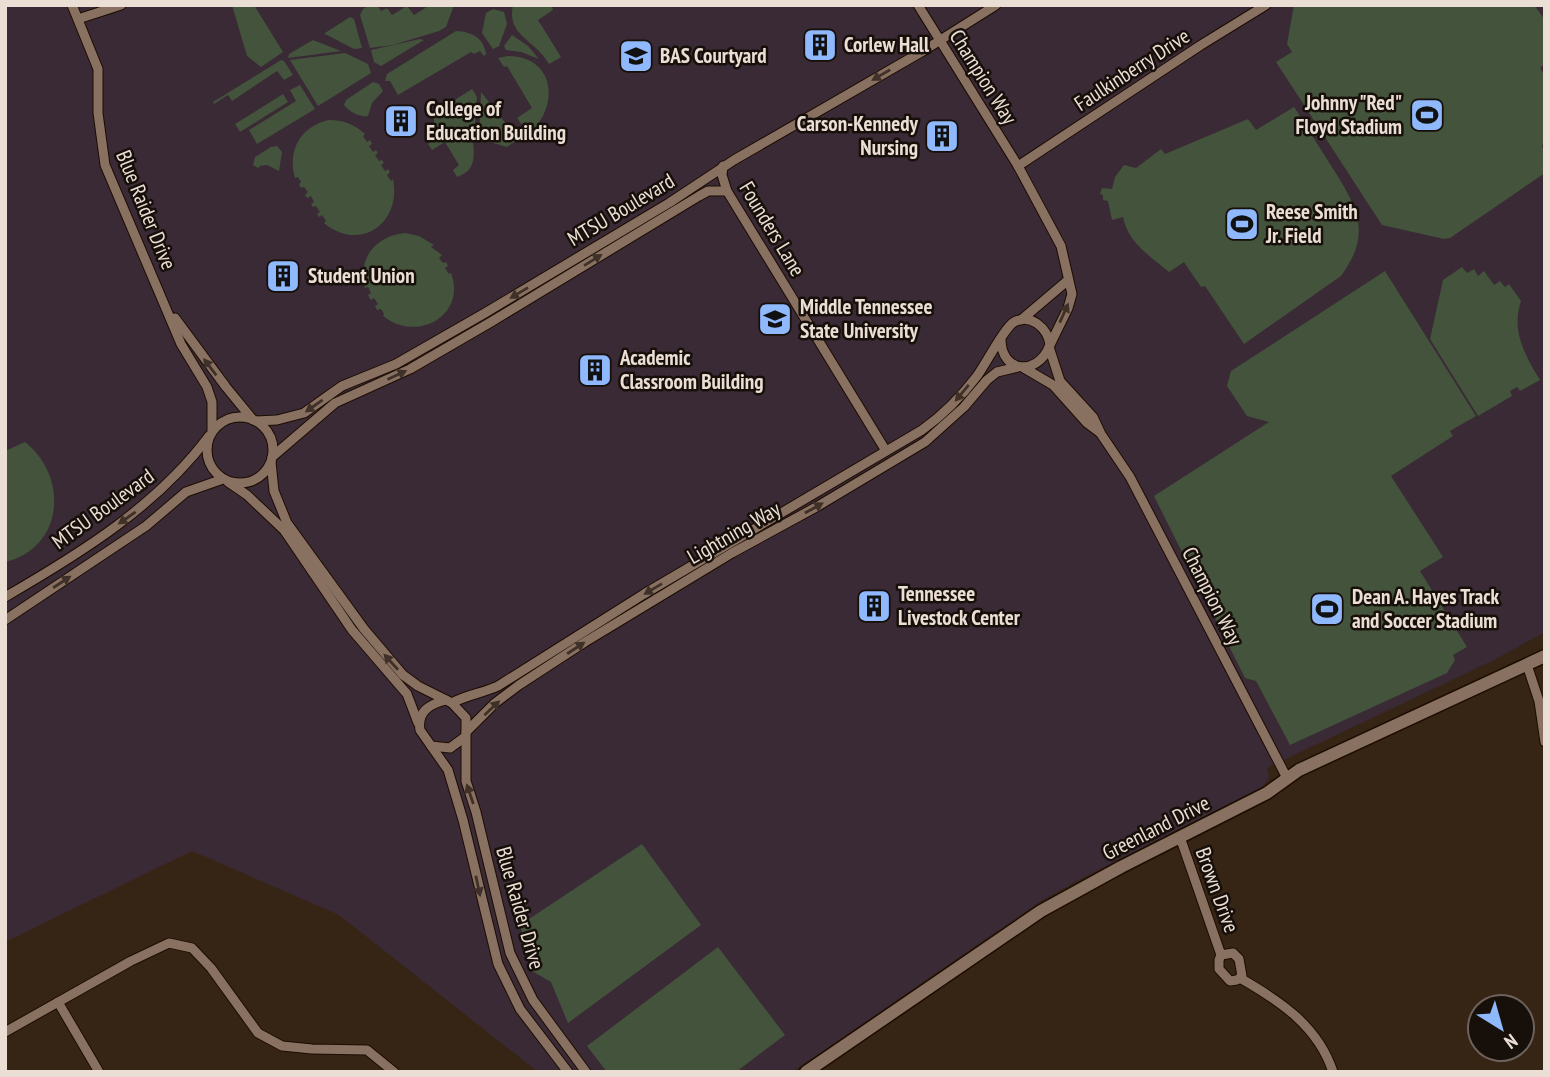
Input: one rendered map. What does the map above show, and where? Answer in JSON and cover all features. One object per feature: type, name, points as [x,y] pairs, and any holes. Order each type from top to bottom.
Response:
[{"type":"street","name":"Blue Raider Drive","points":[[72,5],[98,69],[104,164],[181,344],[207,387],[212,402],[211,434]]},
{"type":"street","points":[[78,19],[121,5]]},
{"type":"street","name":"Champion Way","points":[[918,5],[1018,166],[1061,246],[1067,281],[1072,293],[1068,308],[1049,346],[1059,381],[1093,417],[1129,477],[1287,778]]},
{"type":"street","name":"MTSU Boulevard","points":[[255,421],[277,420],[304,413],[342,386],[396,364],[660,208],[723,166],[940,41],[996,5]]},
{"type":"street","name":"Faulkinberry Drive","points":[[1018,166],[1200,45],[1266,5]]},
{"type":"street","name":"Founders Lane","points":[[723,166],[722,175],[727,191],[886,451]]},
{"type":"street","name":"MTSU Boulevard","points":[[272,459],[335,403],[400,374],[708,191],[727,191]]},
{"type":"street","points":[[1021,320],[1039,324],[1045,332],[1049,346],[1035,365],[1021,367],[1010,363],[1003,355],[1001,338],[1006,328],[1021,320],[1067,281]]},
{"type":"street","name":"Blue Raider Drive","points":[[166,306],[218,377],[255,421]]},
{"type":"street","name":"Lightning Way","points":[[449,701],[480,694],[498,686],[655,587],[936,420],[978,374],[1001,338]]},
{"type":"street","name":"Champion Way","points":[[1021,367],[1053,385],[1087,423],[1101,434]]},
{"type":"street","name":"Lightning Way","points":[[466,735],[495,703],[519,685],[721,560],[925,442],[997,372],[1021,367]]},
{"type":"street","points":[[419,723],[407,694],[352,630],[284,530],[247,495],[211,468],[206,447],[211,434],[220,423],[235,417],[255,421],[268,433],[272,442],[274,491],[287,523],[364,629],[403,675],[418,686],[449,701],[466,718],[466,735],[450,748],[440,749],[427,743],[419,730],[419,723],[424,710],[430,705],[449,701]]},
{"type":"street","name":"MTSU Boulevard","points":[[5,597],[140,509],[186,466],[211,434]]},
{"type":"street","points":[[226,481],[239,484],[258,478],[272,459]]},
{"type":"street","name":"MTSU Boulevard","points":[[5,620],[146,526],[187,492],[226,481]]},
{"type":"street","name":"Greenland Drive","points":[[806,1072],[1041,911],[1267,793],[1287,778],[1372,735],[1545,656]]},
{"type":"street","points":[[1527,665],[1539,701],[1545,742]]},
{"type":"street","name":"Blue Raider Drive","points":[[466,735],[466,781],[510,953],[533,1000],[586,1072]]},
{"type":"street","name":"Blue Raider Drive","points":[[427,743],[448,770],[498,964],[520,1009],[568,1072]]},
{"type":"street","name":"Brown Drive","points":[[1180,837],[1222,955]]},
{"type":"street","points":[[5,1032],[131,961],[169,943],[192,948],[211,968],[258,1033],[282,1046],[367,1049],[394,1072]]},
{"type":"street","name":"Brown Drive","points":[[1240,978],[1240,959],[1233,953],[1222,955],[1219,969],[1223,975],[1230,981],[1240,978],[1277,999],[1308,1027],[1327,1055],[1333,1072]]},
{"type":"street","points":[[58,1002],[99,1072]]},
{"type":"shaded area","name":"Middle Tennessee State University","points":[[5,5],[1545,5],[1545,632],[1494,660],[1267,768],[1269,778],[1262,787],[1041,901],[792,1072],[538,1072],[339,915],[192,851],[5,942]]},
{"type":"green space","points":[[232,5],[254,5],[283,52],[261,67],[247,56]]},
{"type":"green space","points":[[377,5],[381,11],[387,8],[392,15],[407,6],[414,15],[430,5],[454,5],[446,27],[439,31],[393,45],[370,48],[360,15],[363,9]]},
{"type":"green space","points":[[513,5],[554,5],[553,10],[538,20],[561,57],[549,64],[518,31],[512,15]]},
{"type":"green space","name":"Johnny \"Red\" Floyd Stadium","points":[[1294,5],[1534,5],[1545,20],[1545,64],[1540,68],[1545,76],[1545,135],[1542,147],[1545,151],[1545,173],[1450,238],[1444,239],[1382,225],[1276,62],[1292,52],[1287,44]]},
{"type":"green space","points":[[493,9],[504,12],[507,24],[499,46],[493,49],[482,33],[486,13]]},
{"type":"green space","points":[[350,17],[354,19],[362,48],[354,49],[325,34]]},
{"type":"green space","points":[[456,31],[480,40],[486,54],[484,56],[480,51],[474,54],[471,52],[398,95],[390,81],[385,81],[387,74]]},
{"type":"green space","points":[[512,35],[528,46],[539,59],[506,50],[504,46]]},
{"type":"green space","points":[[313,40],[341,51],[288,58],[289,54]]},
{"type":"green space","points":[[424,40],[381,66],[374,62],[371,50]]},
{"type":"green space","points":[[345,53],[368,64],[371,73],[318,106],[290,60]]},
{"type":"green space","points":[[508,56],[530,61],[544,74],[548,83],[549,94],[543,116],[537,126],[528,133],[517,118],[532,108],[507,66],[504,67],[498,58]]},
{"type":"green space","points":[[281,60],[293,75],[284,80],[277,71],[232,101],[228,95],[214,104],[213,102]]},
{"type":"green space","points":[[373,82],[379,84],[383,91],[372,103],[368,116],[358,115],[344,105],[346,100]]},
{"type":"green space","points":[[300,85],[315,109],[257,144],[249,130],[296,101],[290,90]]},
{"type":"green space","points":[[472,89],[477,97],[474,137],[434,126],[434,113]]},
{"type":"green space","points":[[481,92],[518,139],[507,147],[479,139]]},
{"type":"green space","points":[[283,94],[288,102],[240,132],[235,124]]},
{"type":"green space","name":"Reese Smith Jr. Field","points":[[1294,107],[1341,181],[1354,207],[1359,233],[1357,246],[1341,276],[1244,344],[1205,286],[1201,287],[1184,262],[1169,272],[1154,260],[1135,242],[1123,217],[1112,220],[1108,201],[1103,200],[1103,195],[1100,194],[1102,188],[1112,189],[1115,177],[1124,165],[1136,168],[1161,149],[1165,154],[1248,119],[1256,130]]},
{"type":"green space","points":[[329,120],[348,123],[365,134],[363,136],[367,142],[370,140],[372,144],[369,146],[373,152],[376,150],[378,153],[375,155],[384,163],[381,165],[385,171],[388,169],[390,172],[387,175],[391,181],[393,179],[391,209],[385,220],[364,234],[338,232],[324,223],[326,221],[322,215],[319,217],[317,214],[320,212],[316,206],[311,204],[314,202],[311,196],[307,198],[305,195],[308,192],[304,187],[301,188],[298,177],[295,178],[293,158],[298,141],[311,128]]},
{"type":"green space","points":[[439,133],[473,143],[472,164],[463,175],[457,177],[453,170],[459,165],[445,142],[432,150],[428,144]]},
{"type":"green space","points":[[277,146],[282,152],[279,171],[267,165],[258,168],[253,165],[255,157]]},
{"type":"green space","points":[[405,233],[419,236],[434,245],[431,247],[442,255],[439,258],[448,266],[445,268],[451,273],[454,288],[452,302],[445,313],[423,326],[396,324],[383,316],[381,309],[377,310],[375,306],[378,304],[374,298],[371,300],[368,295],[371,293],[368,287],[365,288],[364,268],[371,251],[385,239]]},
{"type":"green space","points":[[1462,267],[1467,273],[1474,269],[1478,276],[1484,271],[1494,285],[1500,281],[1505,287],[1509,284],[1521,301],[1518,322],[1521,342],[1540,380],[1520,391],[1517,387],[1510,391],[1512,396],[1478,416],[1430,339],[1443,280]]},
{"type":"green space","name":"Dean A. Hayes Track and Soccer Stadium","points":[[1385,271],[1476,416],[1450,431],[1453,436],[1391,476],[1443,557],[1420,571],[1467,647],[1453,655],[1455,660],[1447,673],[1290,745],[1256,681],[1245,678],[1154,496],[1269,422],[1247,416],[1227,386],[1231,371]]},
{"type":"green space","points":[[25,442],[39,457],[49,474],[54,492],[54,510],[49,527],[39,542],[25,554],[5,562],[5,451]]},
{"type":"green space","points":[[642,844],[701,925],[568,1023],[551,982],[532,971],[520,925]]},
{"type":"green space","points":[[718,947],[785,1035],[736,1072],[607,1072],[587,1046]]},
{"type":"place","name":"Corlew Hall","points":[[820,45]]},
{"type":"place","name":"BAS Courtyard","points":[[636,56]]},
{"type":"place","name":"Johnny \"Red\" Floyd Stadium","points":[[1427,115]]},
{"type":"place","name":"College of Education Building","points":[[401,121]]},
{"type":"place","name":"Carson-Kennedy Nursing","points":[[942,136]]},
{"type":"place","name":"Reese Smith Jr. Field","points":[[1242,224]]},
{"type":"place","name":"Student Union","points":[[283,276]]},
{"type":"place","name":"Middle Tennessee State University","points":[[775,319]]},
{"type":"place","name":"Academic Classroom Building","points":[[595,370]]},
{"type":"place","name":"Tennessee Livestock Center","points":[[874,606]]},
{"type":"place","name":"Dean A. Hayes Track and Soccer Stadium","points":[[1327,609]]}]
